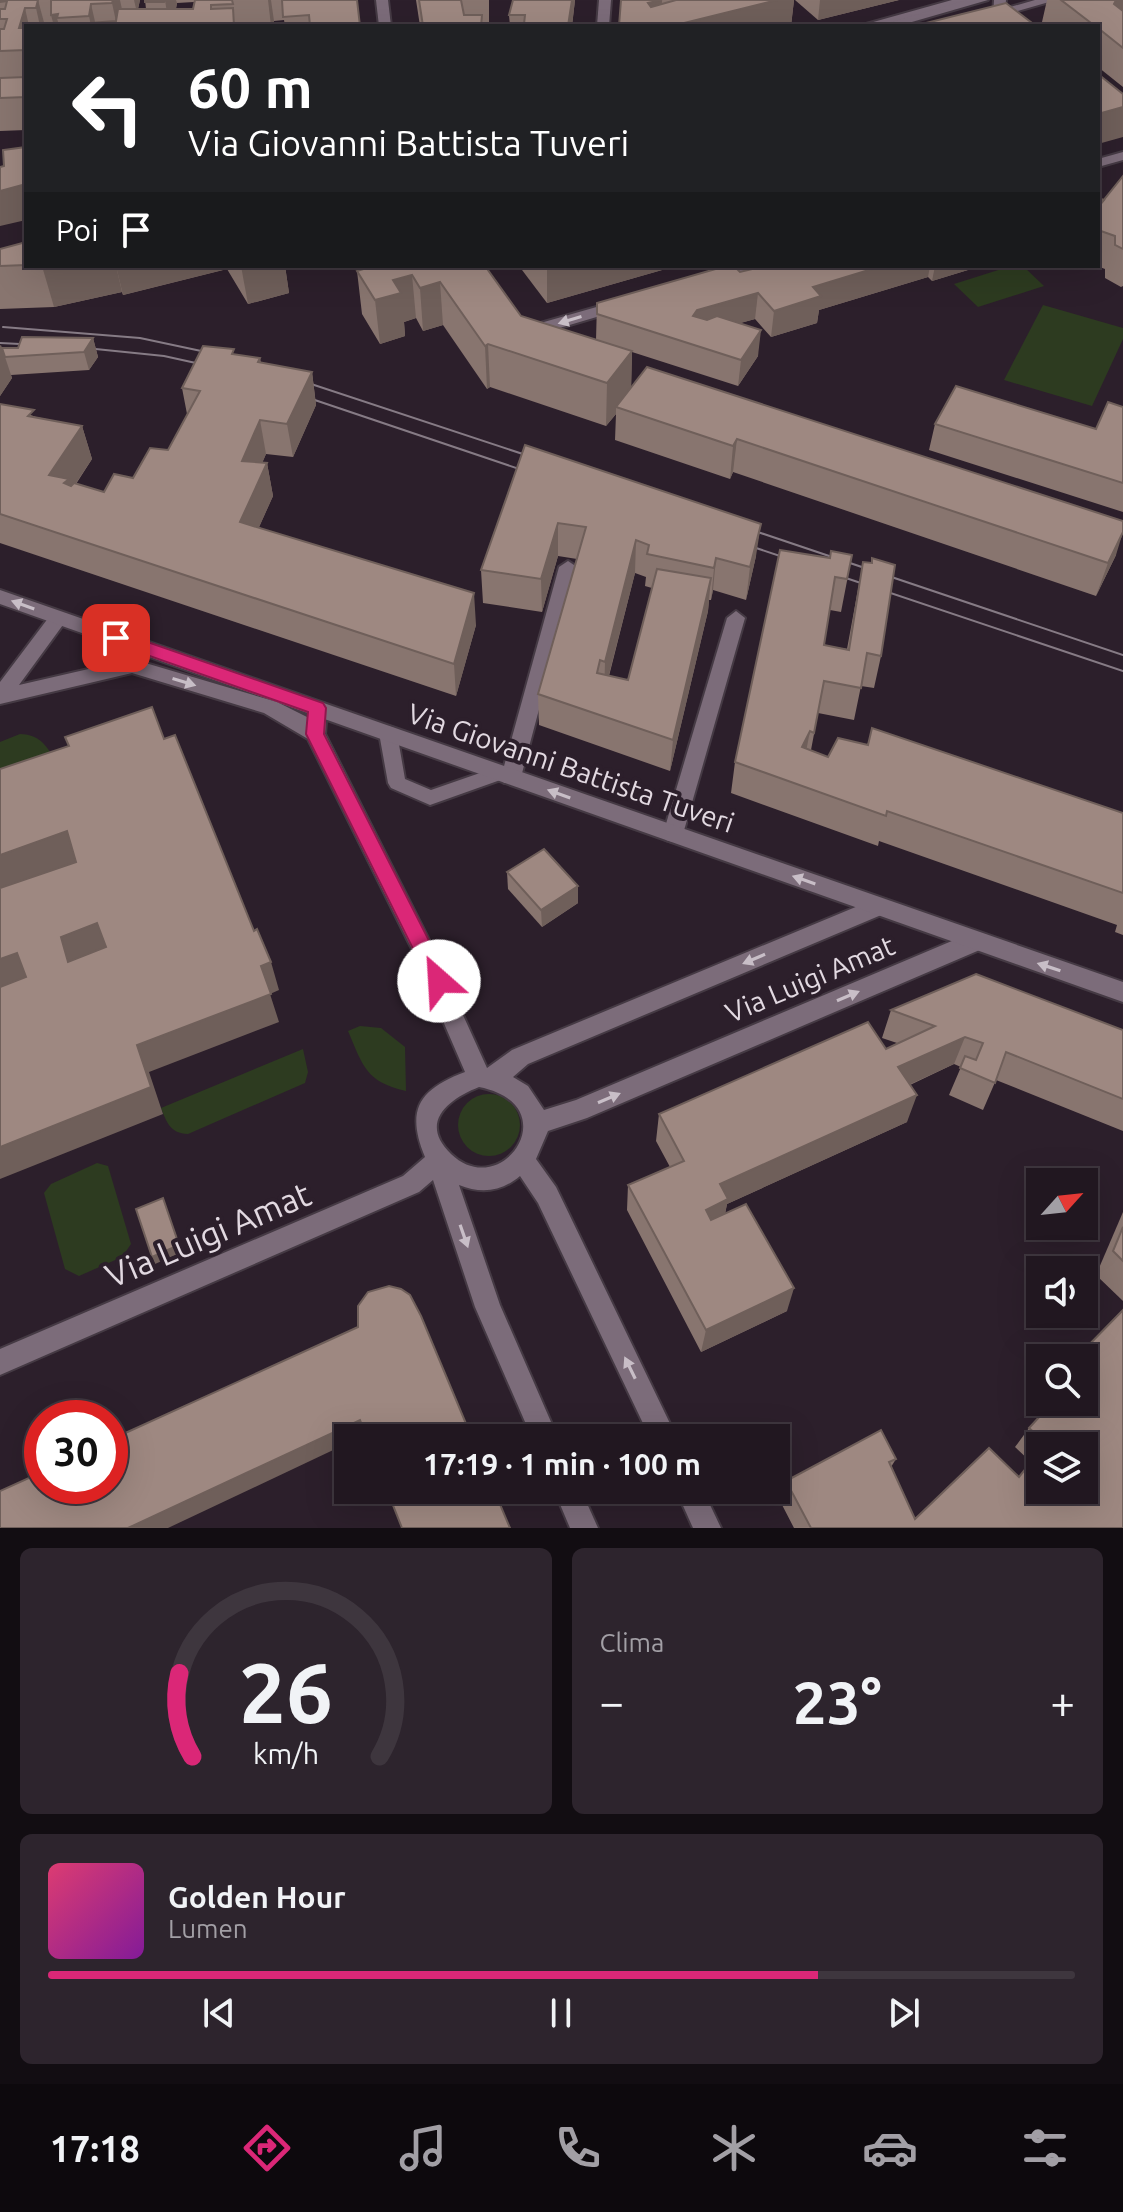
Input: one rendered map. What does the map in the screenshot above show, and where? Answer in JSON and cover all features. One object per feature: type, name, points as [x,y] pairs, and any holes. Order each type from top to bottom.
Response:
[{"type":"street","points":[[382,0],[385,24]]},
{"type":"street","points":[[603,24],[605,0]]},
{"type":"street","points":[[891,24],[982,0]]},
{"type":"street","points":[[955,24],[999,7],[1050,0]]},
{"type":"street","points":[[999,7],[1013,24]]},
{"type":"street","points":[[1100,162],[1123,156]]},
{"type":"street","points":[[693,283],[745,268]]},
{"type":"street","points":[[531,332],[634,301]]},
{"type":"street","points":[[505,775],[568,567]]},
{"type":"street","name":"Via Giovanni Battista Tuveri","points":[[0,597],[1123,992]]},
{"type":"street","points":[[0,697],[59,618]]},
{"type":"street","points":[[673,834],[736,618]]},
{"type":"street","points":[[0,697],[132,666],[270,707],[303,724],[315,734],[486,1078]]},
{"type":"street","points":[[315,734],[317,708]]},
{"type":"street","name":"Via Luigi Amat","points":[[486,1078],[520,1057],[878,907]]},
{"type":"street","name":"Via Luigi Amat","points":[[536,1124],[579,1110],[974,942]]},
{"type":"street","points":[[438,1162],[454,1173],[471,1179],[490,1178],[508,1172],[523,1160],[530,1149],[536,1124],[532,1108],[523,1094],[510,1084],[486,1078],[463,1080],[448,1088],[429,1112],[426,1136],[438,1162],[488,1307],[539,1424]]},
{"type":"street","points":[[523,1160],[547,1195],[657,1424]]},
{"type":"street","name":"Via Luigi Amat","points":[[0,1362],[411,1184],[438,1162]]},
{"type":"street","points":[[573,1504],[584,1528]]},
{"type":"street","points":[[696,1504],[707,1528]]},
{"type":"lane","points":[[873,24],[965,0]]},
{"type":"lane","points":[[388,733],[397,783],[430,798],[505,775]]},
{"type":"green space","points":[[1005,268],[1025,268],[1044,286],[978,307],[954,284]]},
{"type":"green space","points":[[1043,305],[1123,328],[1123,339],[1092,406],[1004,380]]},
{"type":"green space","points":[[20,734],[39,740],[52,755],[0,805],[0,742]]},
{"type":"green space","points":[[360,1026],[381,1028],[405,1047],[406,1091],[382,1083],[362,1063],[348,1031]]},
{"type":"green space","points":[[303,1049],[308,1072],[305,1083],[188,1134],[177,1132],[167,1123],[161,1108]]},
{"type":"green space","points":[[489,1094],[511,1103],[520,1125],[511,1147],[489,1156],[467,1147],[458,1125],[467,1103]]},
{"type":"green space","points":[[97,1163],[108,1166],[131,1244],[122,1257],[79,1276],[65,1269],[44,1193],[51,1184]]},
{"type":"building","points":[[0,0],[38,0],[36,8],[25,8],[19,28],[24,28],[24,50],[0,51],[0,29],[4,29],[7,19],[0,19],[0,9],[5,9],[7,1]]},
{"type":"building","points":[[51,0],[113,0],[112,3],[91,4],[89,16],[57,18],[58,14],[51,15]]},
{"type":"building","points":[[195,0],[232,0],[233,4],[211,5],[211,9],[233,8],[234,24],[76,24],[116,21],[118,9],[193,9]]},
{"type":"building","points":[[282,0],[357,0],[360,24],[310,24],[309,15],[283,17]]},
{"type":"building","points":[[419,0],[461,0],[464,15],[482,15],[481,24],[423,24]]},
{"type":"building","points":[[513,0],[572,0],[568,24],[524,24],[525,15],[509,15]]},
{"type":"building","points":[[621,0],[662,0],[648,3],[651,7],[676,0],[777,0],[680,24],[619,24]]},
{"type":"building","points":[[1061,0],[1116,0],[1114,4],[1123,11],[1123,48],[1100,30],[1100,24],[1092,24]]},
{"type":"building","points":[[1006,3],[1033,24],[922,24]]},
{"type":"building","points":[[1100,76],[1123,94],[1123,107],[1100,113]]},
{"type":"building","points":[[24,77],[24,97],[0,98],[0,78]]},
{"type":"building","points":[[24,147],[24,185],[0,191],[0,167],[4,166],[3,150]]},
{"type":"building","points":[[1123,176],[1123,249],[1115,245],[1115,236],[1100,231],[1100,205]]},
{"type":"building","points":[[24,243],[24,265],[0,266],[0,249]]},
{"type":"building","points":[[367,268],[486,268],[521,316],[632,351],[607,383],[488,344],[485,346],[440,282],[420,288],[412,275],[393,280],[401,293],[375,300],[357,271]]},
{"type":"building","points":[[719,268],[736,268],[740,272],[757,268],[875,268],[813,287],[821,296],[774,311],[758,293],[697,310],[693,316],[707,320],[717,316],[761,330],[741,360],[597,314],[597,303]]},
{"type":"building","points":[[22,337],[93,338],[84,352],[5,357],[2,348],[18,348]]},
{"type":"building","points":[[203,346],[234,349],[232,354],[260,358],[258,362],[312,372],[287,424],[260,420],[242,461],[267,463],[240,522],[474,593],[454,664],[0,514],[0,404],[34,410],[28,416],[82,426],[49,475],[69,479],[64,483],[71,486],[74,483],[104,492],[114,474],[133,478],[150,448],[168,450],[200,391],[182,388]]},
{"type":"building","points":[[647,367],[1123,521],[1123,532],[1108,563],[737,439],[733,446],[616,407]]},
{"type":"building","points":[[956,386],[1096,429],[1108,402],[1123,407],[1123,483],[935,424]]},
{"type":"building","points":[[525,445],[761,524],[750,567],[716,558],[714,568],[647,554],[649,545],[636,540],[605,662],[600,660],[597,673],[628,680],[657,569],[711,578],[673,740],[538,694],[586,527],[558,523],[541,579],[481,570]]},
{"type":"building","points":[[780,550],[830,558],[831,551],[852,555],[847,579],[835,577],[824,645],[849,650],[863,562],[872,563],[872,558],[895,565],[881,656],[867,653],[861,688],[824,681],[814,733],[810,731],[802,747],[828,757],[838,738],[868,745],[872,728],[1123,813],[1123,893],[887,811],[886,816],[735,762]]},
{"type":"building","points":[[152,707],[164,739],[175,735],[254,931],[257,929],[271,962],[261,966],[271,994],[137,1045],[151,1087],[0,1147],[0,987],[26,977],[17,953],[0,959],[0,888],[76,862],[67,831],[0,855],[0,769],[69,746],[65,737]],"holes":[[[97,923],[106,947],[68,962],[61,937]]]},
{"type":"building","points":[[544,849],[578,886],[541,910],[507,872]]},
{"type":"building","points":[[976,974],[1123,1030],[1123,1099],[1006,1052],[995,1083],[960,1068],[965,1056],[976,1060],[983,1043],[965,1037],[898,1067],[917,1095],[720,1184],[728,1199],[706,1210],[711,1220],[746,1204],[794,1288],[706,1330],[628,1185],[684,1161],[659,1114],[868,1022],[886,1049],[935,1026],[891,1010]]},
{"type":"building","points":[[163,1198],[179,1245],[152,1257],[136,1209]]},
{"type":"building","points":[[1123,1227],[1123,1261],[1113,1251]]},
{"type":"building","points":[[389,1286],[410,1295],[466,1424],[362,1424],[360,1420],[351,1424],[334,1424],[334,1432],[128,1528],[0,1528],[0,1491],[24,1480],[24,1504],[128,1504],[128,1432],[358,1327],[358,1306],[368,1292]]},
{"type":"building","points":[[1123,1310],[1123,1528],[811,1528],[790,1489],[790,1479],[881,1430],[896,1459],[889,1462],[915,1519],[989,1448],[1019,1477],[1026,1468],[1026,1504],[1098,1504],[1098,1432],[1034,1432],[1029,1428],[1040,1416],[1098,1416],[1098,1344],[1090,1344]]},
{"type":"building","points":[[393,1504],[500,1504],[510,1528],[402,1528]]},
{"type":"tram line","points":[[3,327],[140,338],[220,355]]},
{"type":"tram line","points":[[0,343],[40,345]]},
{"type":"tram line","points":[[76,347],[164,356],[214,367]]},
{"type":"tram line","points":[[293,378],[544,461]]},
{"type":"tram line","points":[[294,393],[537,475]]},
{"type":"tram line","points":[[737,525],[1123,655]]},
{"type":"tram line","points":[[738,542],[798,562]]},
{"type":"tram line","points":[[825,571],[1123,671]]},
{"type":"route","points":[[116,638],[317,708],[315,734],[439,981]]}]
